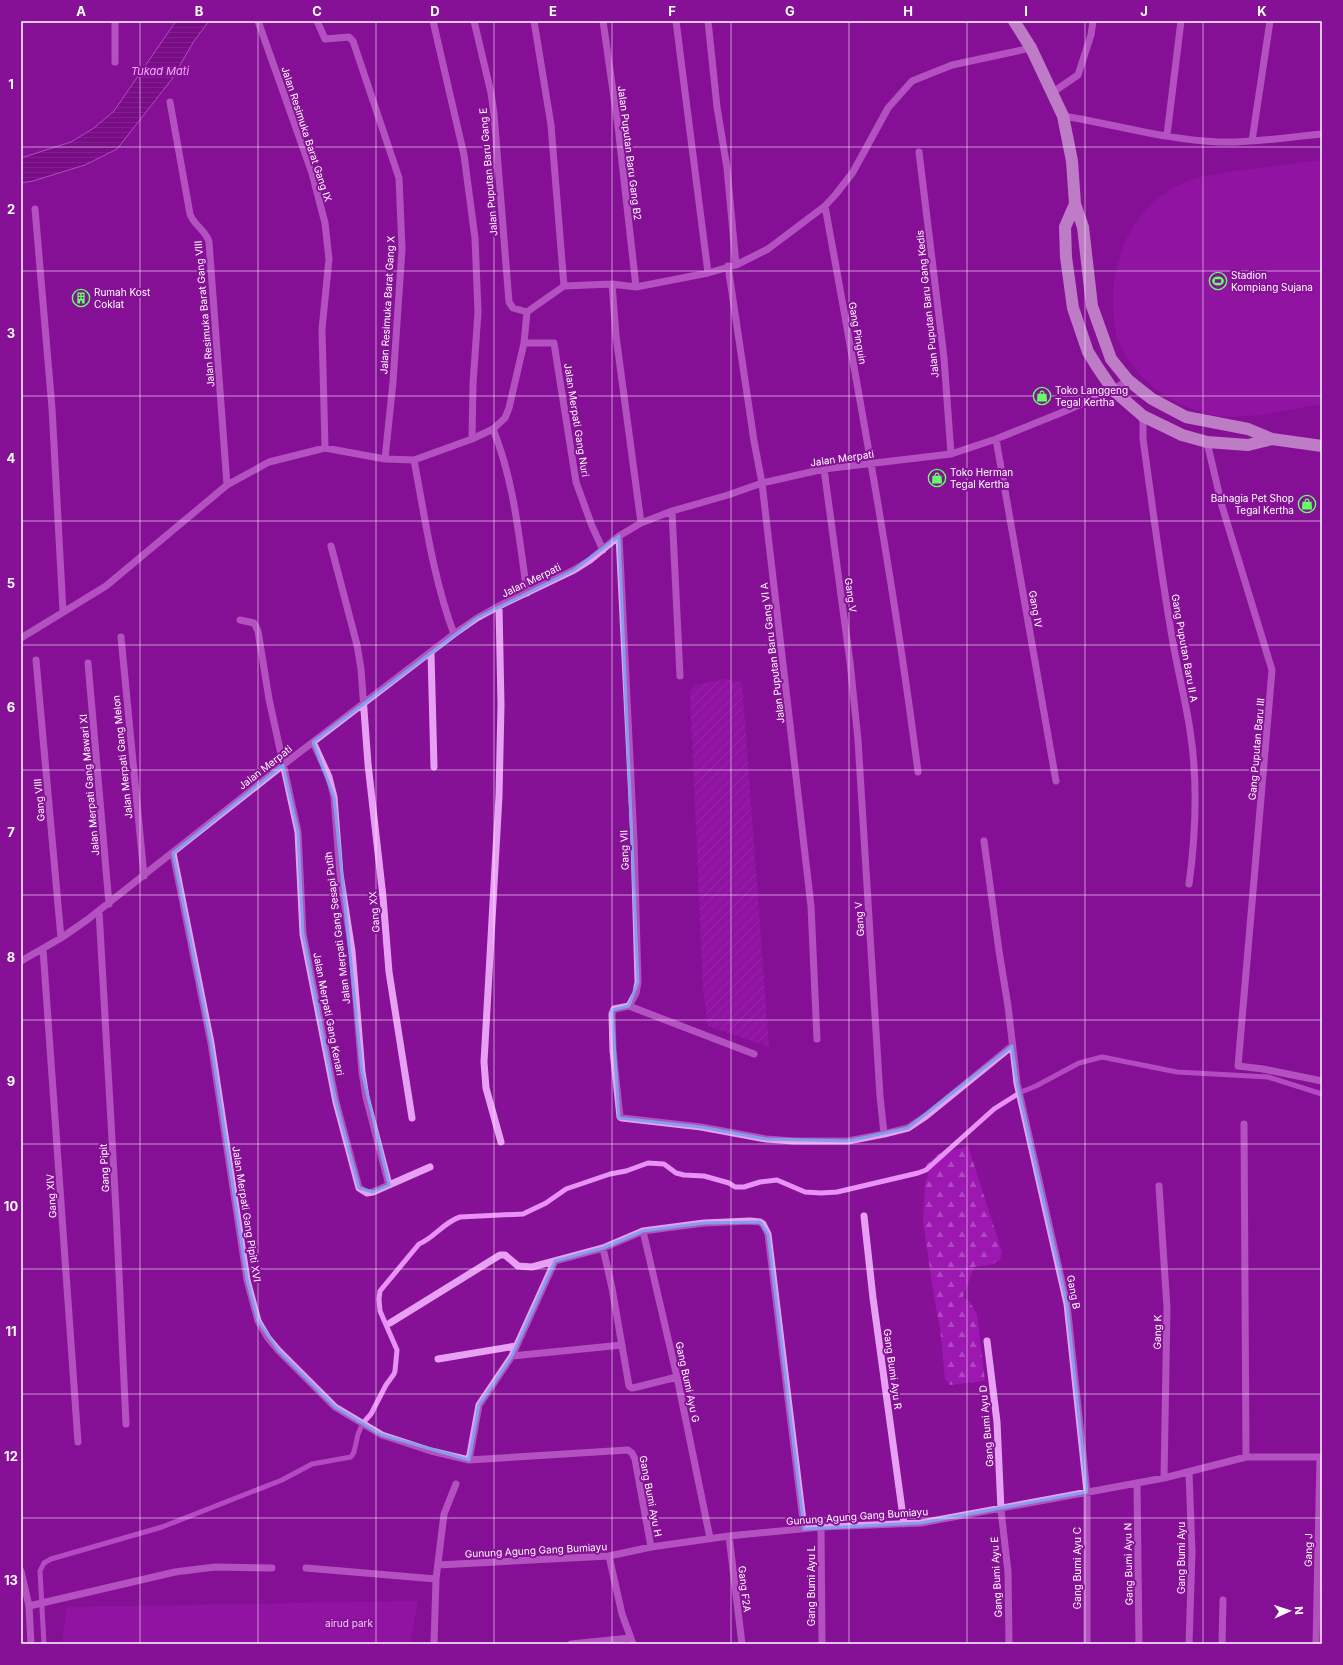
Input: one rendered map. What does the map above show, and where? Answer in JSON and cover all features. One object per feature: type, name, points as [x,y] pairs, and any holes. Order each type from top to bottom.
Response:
[{"type":"highway","points":[[1014,21],[1031,48],[1063,116],[1072,161],[1075,204],[1083,227],[1092,306],[1111,359],[1128,380],[1152,399],[1186,416],[1248,429],[1272,439],[1322,446]]},
{"type":"highway","points":[[1075,204],[1065,227],[1066,257],[1073,308],[1088,352],[1113,390],[1143,416],[1182,435],[1207,442],[1248,445],[1272,439]]},
{"type":"street","points":[[115,21],[115,62]]},
{"type":"street","name":"Jalan Resimuka Barat Gang IX","points":[[258,21],[312,173],[325,223],[329,258],[322,329],[325,448]]},
{"type":"street","name":"Jalan Resimuka Barat Gang X","points":[[317,21],[325,39],[348,37],[353,41],[399,178],[402,249],[393,382],[384,458]]},
{"type":"street","points":[[433,21],[464,155],[475,238],[478,312],[473,384],[472,439]]},
{"type":"street","name":"Jalan Puputan Baru Gang E","points":[[474,21],[491,93],[494,114],[509,302],[513,308],[527,312]]},
{"type":"street","points":[[534,21],[550,125],[564,286]]},
{"type":"street","name":"Jalan Puputan Baru Gang B2","points":[[603,21],[618,126],[636,287]]},
{"type":"street","points":[[676,21],[708,273]]},
{"type":"street","name":"Jalan Puputan Baru Gang VI A","points":[[708,21],[717,107],[727,168],[732,266],[754,441],[762,483],[811,906],[817,1039]]},
{"type":"street","points":[[1053,92],[1078,75],[1094,21]]},
{"type":"street","points":[[1166,136],[1181,21]]},
{"type":"street","points":[[1252,141],[1270,21]]},
{"type":"street","points":[[21,638],[106,586],[227,485],[269,462],[325,448],[384,458],[414,460],[472,439],[493,428],[505,418],[509,408],[524,343],[527,312],[564,286],[612,284],[636,287],[708,273],[732,266],[768,248],[825,206],[849,178],[888,108],[912,81],[952,65],[1031,48]]},
{"type":"street","name":"Jalan Resimuka Barat Gang VIII","points":[[170,102],[190,214],[194,223],[205,233],[209,242],[227,485]]},
{"type":"street","points":[[1063,116],[1166,136],[1219,142],[1252,141],[1322,134]]},
{"type":"street","name":"Jalan Puputan Baru Gang Kedis","points":[[919,152],[944,358],[951,454]]},
{"type":"street","name":"Gang Pinguin","points":[[825,206],[871,464],[918,772]]},
{"type":"street","points":[[35,209],[52,408],[63,612]]},
{"type":"street","points":[[612,284],[616,336],[641,523]]},
{"type":"street","name":"Jalan Merpati Gang Nuri","points":[[524,343],[554,343],[576,482],[603,550]]},
{"type":"street","name":"Jalan Merpati","points":[[21,960],[61,938],[109,904],[283,765],[454,634],[477,618],[499,606],[574,570],[603,550],[619,536],[641,523],[672,511],[728,495],[762,483],[824,469],[951,454],[996,440],[1064,412],[1113,390],[1128,380]]},
{"type":"street","name":"Gang Puputan Baru II A","points":[[1143,416],[1143,439],[1171,631],[1193,751],[1196,798],[1193,853],[1189,884]]},
{"type":"street","points":[[493,428],[505,462],[513,495],[527,593]]},
{"type":"street","name":"Gang IV","points":[[996,440],[1056,781]]},
{"type":"street","name":"Gang Puputan Baru III","points":[[1207,442],[1222,506],[1272,670],[1238,1066],[1322,1080]]},
{"type":"street","points":[[414,460],[438,585],[454,634]]},
{"type":"street","name":"Gang V","points":[[824,469],[850,662],[858,740],[880,1096],[884,1134]]},
{"type":"street","points":[[672,511],[680,676]]},
{"type":"street","name":"Gang VII","points":[[619,536],[634,841],[638,982],[636,993],[629,1006]]},
{"type":"street","name":"Gang XX","points":[[331,546],[362,669],[368,764],[383,897],[389,972],[412,1118]]},
{"type":"street","points":[[499,606],[501,705],[499,796],[484,1075],[501,1142]]},
{"type":"street","name":"Jalan Merpati Gang Kenari","points":[[240,620],[254,623],[258,631],[283,765],[294,807],[298,832],[303,934],[336,1102],[358,1188],[367,1193],[373,1192],[430,1167]]},
{"type":"street","name":"Jalan Merpati Gang Melon","points":[[121,637],[144,876]]},
{"type":"street","points":[[430,653],[434,766]]},
{"type":"street","name":"Gang VIII","points":[[36,660],[61,938]]},
{"type":"street","name":"Jalan Merpati Gang Mawari XI","points":[[88,663],[109,904]]},
{"type":"street","name":"Jalan Merpati Gang Sesapi Putih","points":[[313,742],[329,777],[334,797],[340,874],[352,951],[362,1072],[366,1097],[389,1185]]},
{"type":"street","name":"Gang B","points":[[984,841],[1008,1006],[1017,1083],[1067,1304],[1086,1492]]},
{"type":"street","name":"Jalan Merpati Gang Pipiti XVI","points":[[173,854],[211,1043],[247,1280],[258,1321],[278,1350],[335,1406],[382,1435],[431,1451],[469,1460],[557,1454]]},
{"type":"street","name":"Gang Pipit","points":[[99,911],[126,1424]]},
{"type":"street","name":"Gang XIV","points":[[43,949],[78,1442]]},
{"type":"street","points":[[754,1054],[629,1006],[614,1009],[611,1018],[618,1114],[622,1118],[701,1127],[766,1139],[794,1141],[848,1141],[908,1128],[926,1116],[1012,1046]]},
{"type":"street","points":[[1244,1124],[1246,1457]]},
{"type":"street","name":"Gang K","points":[[1158,1186],[1167,1308],[1164,1478]]},
{"type":"street","name":"Gang Bumi Ayu R","points":[[864,1216],[873,1298],[904,1524]]},
{"type":"street","points":[[390,1323],[500,1255],[505,1255],[518,1266],[525,1268],[603,1248],[643,1231],[704,1223],[760,1222],[766,1228],[768,1234],[804,1529]]},
{"type":"street","name":"Gang Bumi Ayu G","points":[[643,1231],[677,1377],[710,1538]]},
{"type":"street","points":[[603,1248],[627,1378],[630,1387],[637,1387],[677,1377]]},
{"type":"street","points":[[469,1460],[479,1405],[512,1356],[555,1261]]},
{"type":"street","name":"Gang Bumi Ayu D","points":[[987,1341],[997,1422],[1001,1510]]},
{"type":"street","points":[[512,1356],[622,1345]]},
{"type":"street","points":[[438,1359],[516,1346]]},
{"type":"street","name":"Gang Bumi Ayu H","points":[[557,1454],[628,1450],[632,1453],[635,1459],[651,1547]]},
{"type":"street","name":"Gunung Agung Gang Bumiayu","points":[[438,1564],[609,1556],[651,1547],[710,1538],[804,1529],[921,1523],[1001,1510],[1086,1492],[1189,1473],[1246,1457],[1321,1457]]},
{"type":"street","name":"Gang J","points":[[1316,1644],[1321,1457]]},
{"type":"street","name":"Gang Bumi Ayu","points":[[1189,1473],[1192,1552],[1189,1644]]},
{"type":"street","name":"Gang Bumi Ayu N","points":[[1137,1483],[1139,1644]]},
{"type":"street","points":[[434,1644],[436,1579],[444,1514],[456,1484]]},
{"type":"street","name":"Gang Bumi Ayu C","points":[[1086,1492],[1087,1644]]},
{"type":"street","name":"Gang Bumi Ayu E","points":[[1001,1510],[1008,1572],[1009,1644]]},
{"type":"street","name":"Gang Bumi Ayu L","points":[[821,1528],[822,1644]]},
{"type":"street","name":"Gang F2A","points":[[729,1536],[742,1644]]},
{"type":"street","points":[[571,1644],[631,1641],[622,1614],[609,1556]]},
{"type":"street","points":[[29,1606],[175,1572],[215,1567],[272,1568]]},
{"type":"street","points":[[306,1568],[436,1579]]},
{"type":"street","points":[[21,1571],[29,1606],[31,1644]]},
{"type":"street","points":[[1222,1600],[1222,1644]]},
{"type":"highlighted area","points":[[619,536],[638,982],[629,1006],[612,1010],[619,1118],[701,1127],[766,1139],[848,1141],[908,1128],[1012,1046],[1017,1083],[1067,1304],[1087,1492],[921,1523],[804,1529],[768,1234],[760,1222],[704,1223],[643,1231],[603,1248],[555,1261],[512,1356],[479,1405],[469,1460],[382,1435],[335,1407],[278,1350],[258,1321],[247,1280],[211,1043],[173,853],[283,765],[298,832],[303,934],[336,1102],[359,1188],[373,1192],[389,1185],[362,1072],[334,797],[313,742],[477,618],[574,570]]},
{"type":"green space","name":"Stadion Kompiang Sujana","points":[[1322,160],[1322,404],[1268,414],[1240,417],[1214,415],[1199,411],[1170,398],[1144,379],[1133,367],[1118,340],[1116,333],[1113,310],[1115,274],[1127,239],[1136,223],[1148,208],[1161,196],[1177,186],[1194,179],[1220,173]]},
{"type":"green space","points":[[725,679],[742,682],[769,1047],[708,1026],[703,989],[690,691],[695,685]]},
{"type":"green space","points":[[968,1146],[1002,1252],[1000,1260],[993,1264],[974,1267],[963,1297],[969,1301],[977,1314],[985,1381],[950,1385],[945,1379],[940,1327],[923,1222],[925,1183],[928,1175],[926,1165],[938,1154]]},
{"type":"green space","name":"airud park","points":[[418,1601],[410,1644],[62,1644],[67,1607]]},
{"type":"water","name":"Tukad Mati","points":[[176,21],[209,21],[194,41],[172,79],[117,149],[85,165],[33,181],[21,183],[21,158],[71,142],[94,128],[114,111]]},
{"type":"waterway","points":[[44,1644],[40,1571],[44,1563],[51,1559],[162,1527],[282,1480],[312,1464],[351,1457],[363,1423],[371,1414],[395,1371],[397,1350],[380,1311],[380,1291],[419,1244],[454,1219],[460,1217],[523,1214],[546,1203],[566,1189],[648,1163],[664,1164],[676,1173],[704,1176],[729,1183],[735,1187],[744,1187],[760,1182],[777,1180],[805,1192],[821,1193],[837,1192],[918,1173],[926,1170],[994,1109],[1021,1092],[1036,1086],[1079,1063],[1102,1057],[1177,1072],[1268,1077],[1322,1094]]},
{"type":"place","name":"Stadion Kompiang Sujana","points":[[1218,281]]},
{"type":"place","name":"Rumah Kost Coklat","points":[[81,298]]},
{"type":"place","name":"Toko Langgeng Tegal Kertha","points":[[1042,396]]},
{"type":"place","name":"Toko Herman Tegal Kertha","points":[[937,478]]},
{"type":"place","name":"Bahagia Pet Shop Tegal Kertha","points":[[1307,504]]}]
